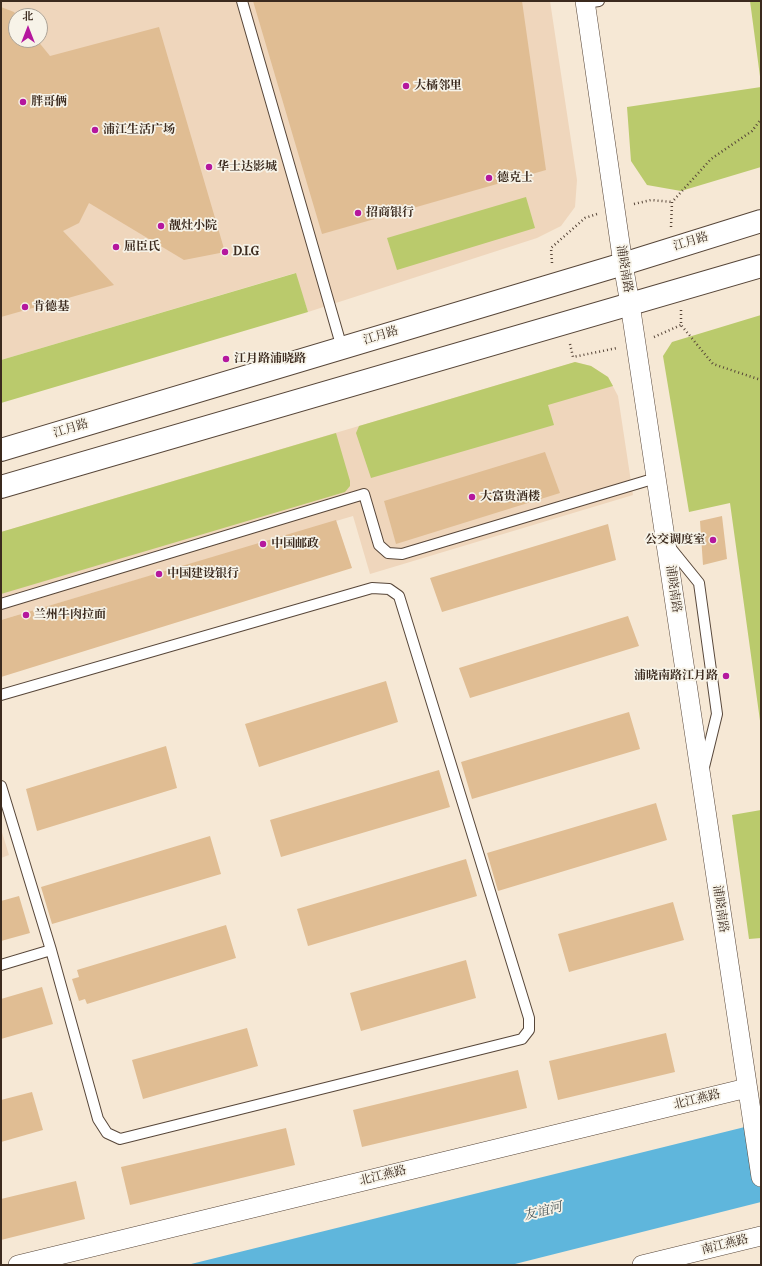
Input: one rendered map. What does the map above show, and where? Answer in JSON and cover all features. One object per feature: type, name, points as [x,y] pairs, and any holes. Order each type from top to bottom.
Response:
[{"type":"street","name":"浦晓南路","points":[[590,2],[623,264],[761,1176]]},
{"type":"street","name":"江月路","points":[[1,450],[623,264],[761,221]]},
{"type":"street","points":[[1,487],[761,266]]},
{"type":"street","name":"北江燕路","points":[[18,1265],[747,1088]]},
{"type":"street","name":"南江燕路","points":[[642,1265],[761,1236]]},
{"type":"lane","points":[[242,1],[342,348]]},
{"type":"lane","points":[[1,604],[364,494],[379,544],[388,553],[402,554],[656,478]]},
{"type":"lane","points":[[666,542],[699,583],[713,676],[717,714],[701,778]]},
{"type":"lane","points":[[1,695],[372,588],[389,589],[399,596],[529,1018],[529,1030],[522,1039],[120,1139],[107,1133],[98,1119],[51,950],[1,786]]},
{"type":"lane","points":[[1,965],[51,950]]},
{"type":"shaded area","points":[[1,1],[550,1],[577,180],[575,207],[561,226],[537,238],[308,312],[295,273],[1,360]]},
{"type":"shaded area","points":[[575,362],[591,366],[608,377],[618,396],[633,495],[370,574],[353,516],[1,620],[1,532]]},
{"type":"shaded area","points":[[1,829],[9,855],[1,858]]},
{"type":"green space","points":[[750,1],[761,1],[761,84]]},
{"type":"green space","points":[[761,87],[761,167],[681,191],[647,185],[631,161],[627,107]]},
{"type":"green space","points":[[526,197],[535,228],[397,270],[387,238]]},
{"type":"green space","points":[[296,273],[308,312],[1,403],[1,360]]},
{"type":"green space","points":[[761,315],[761,728],[730,503],[689,512],[663,356],[672,342]]},
{"type":"green space","points":[[575,362],[591,366],[608,377],[613,386],[548,405],[554,425],[371,478],[356,433],[359,426]]},
{"type":"green space","points":[[336,433],[350,481],[350,486],[345,492],[1,594],[1,532]]},
{"type":"green space","points":[[761,810],[761,938],[749,939],[732,815]]},
{"type":"water","name":"友谊河","points":[[761,1123],[761,1202],[511,1265],[187,1265]]},
{"type":"building","name":"大橘邻里","points":[[253,1],[522,1],[546,170],[322,234]]},
{"type":"building","name":"浦江生活广场","points":[[1,7],[8,10],[8,48],[44,48],[50,56],[159,27],[225,252],[184,260],[89,203],[79,223],[63,231],[114,285],[1,317]]},
{"type":"building","name":"大富贵酒楼","points":[[545,452],[560,493],[396,544],[384,501]]},
{"type":"building","name":"公交调度室","points":[[722,516],[727,559],[703,565],[700,521]]},
{"type":"building","points":[[336,520],[352,568],[1,677],[1,620]]},
{"type":"building","points":[[608,524],[616,560],[442,612],[430,578]]},
{"type":"building","points":[[628,616],[639,646],[470,698],[459,668]]},
{"type":"building","points":[[386,681],[398,722],[259,767],[245,724]]},
{"type":"building","points":[[629,712],[640,749],[472,799],[461,762]]},
{"type":"building","points":[[166,746],[177,788],[37,831],[26,789]]},
{"type":"building","points":[[439,770],[450,807],[281,857],[270,820]]},
{"type":"building","points":[[656,803],[667,840],[498,891],[487,853]]},
{"type":"building","points":[[210,836],[221,874],[52,924],[41,887]]},
{"type":"building","points":[[466,859],[477,896],[308,946],[297,909]]},
{"type":"building","points":[[19,896],[30,933],[1,941],[1,901]]},
{"type":"building","points":[[673,902],[684,940],[569,972],[558,934]]},
{"type":"building","points":[[226,925],[236,958],[87,1004],[85,999],[79,1001],[72,979],[79,977],[77,970]]},
{"type":"building","points":[[466,960],[476,998],[361,1031],[350,993]]},
{"type":"building","points":[[42,987],[53,1024],[1,1039],[1,999]]},
{"type":"building","points":[[247,1028],[258,1066],[143,1099],[132,1060]]},
{"type":"building","points":[[666,1033],[675,1072],[558,1100],[549,1061]]},
{"type":"building","points":[[518,1070],[527,1108],[362,1147],[353,1110]]},
{"type":"building","points":[[32,1092],[43,1130],[1,1142],[1,1100]]},
{"type":"building","points":[[286,1128],[295,1165],[130,1205],[121,1167]]},
{"type":"building","points":[[76,1181],[85,1219],[1,1240],[1,1199]]},
{"type":"place","name":"大橘邻里","points":[[406,86]]},
{"type":"place","name":"胖哥俩","points":[[23,102]]},
{"type":"place","name":"浦江生活广场","points":[[95,130]]},
{"type":"place","name":"华士达影城","points":[[209,167]]},
{"type":"place","name":"德克士","points":[[489,178]]},
{"type":"place","name":"招商银行","points":[[358,213]]},
{"type":"place","name":"靓灶小院","points":[[161,226]]},
{"type":"place","name":"屈臣氏","points":[[116,247]]},
{"type":"place","name":"D.I.G","points":[[225,252]]},
{"type":"place","name":"肯德基","points":[[25,307]]},
{"type":"place","name":"江月路浦晓路","points":[[226,359]]},
{"type":"place","name":"大富贵酒楼","points":[[472,497]]},
{"type":"place","name":"公交调度室","points":[[713,540]]},
{"type":"place","name":"中国邮政","points":[[263,544]]},
{"type":"place","name":"中国建设银行","points":[[159,574]]},
{"type":"place","name":"兰州牛肉拉面","points":[[26,615]]},
{"type":"place","name":"浦晓南路江月路","points":[[726,676]]}]
